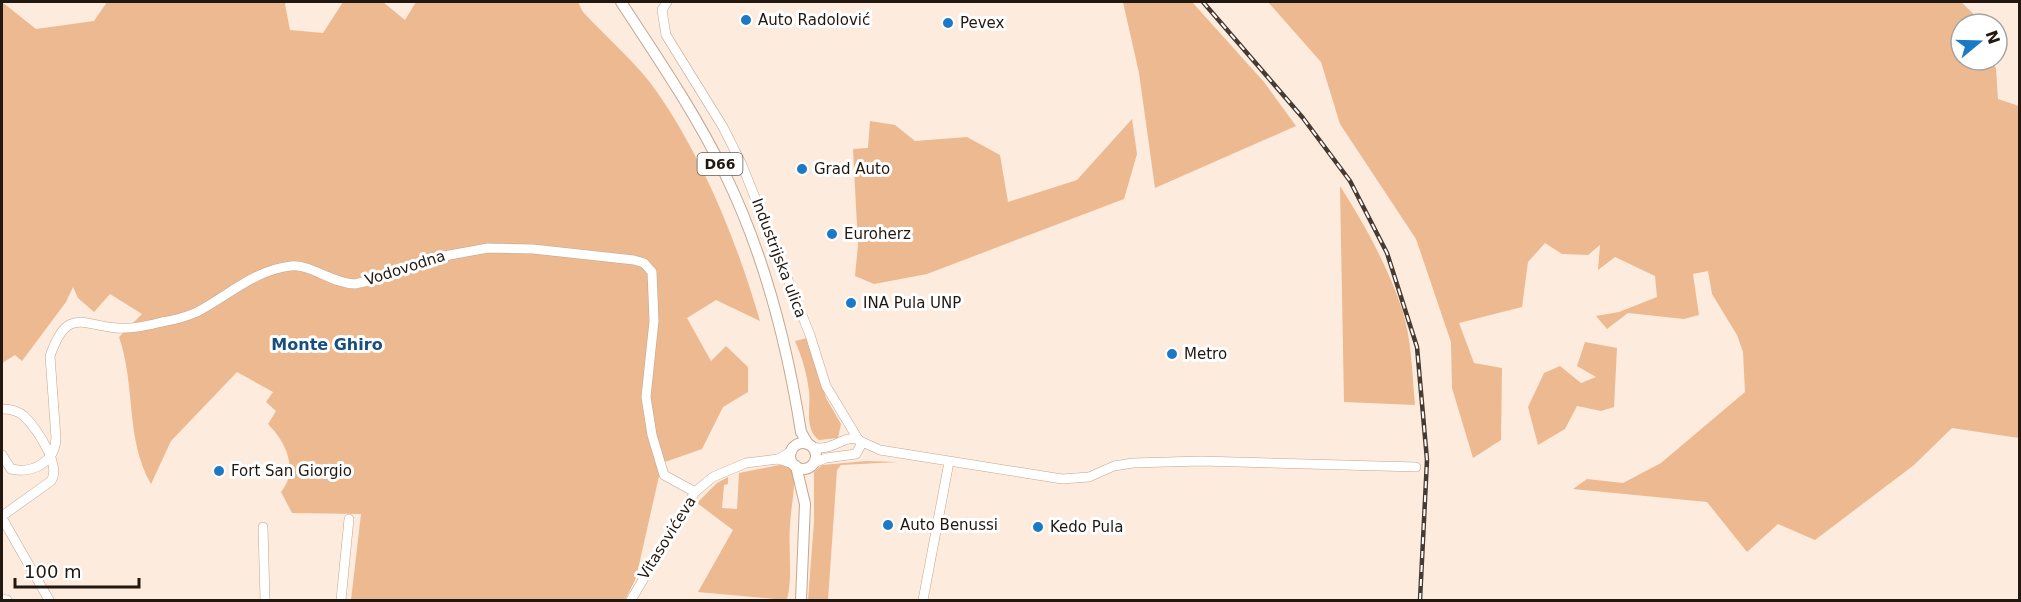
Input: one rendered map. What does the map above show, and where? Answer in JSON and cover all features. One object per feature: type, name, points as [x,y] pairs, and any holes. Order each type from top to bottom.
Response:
[{"type":"main road","name":"D66","points":[[621,2],[666,70],[725,172],[767,278],[785,343],[801,432],[816,455],[805,504],[801,600]]},
{"type":"main road","name":"D66","points":[[801,432],[793,449],[794,465],[805,504]]},
{"type":"main road","points":[[793,449],[810,445]]},
{"type":"main road","points":[[794,465],[804,469],[813,465]]},
{"type":"street","name":"Industrijska ulica","points":[[667,2],[662,10],[666,35],[723,127],[742,165],[810,335],[826,386],[845,422],[859,440],[880,450],[1062,478],[1089,477],[1124,464],[1209,462],[1416,467]]},
{"type":"street","name":"Vodovodna","points":[[51,456],[56,438],[50,356],[54,344],[70,324],[84,320],[116,328],[135,328],[183,318],[258,275],[288,266],[299,266],[340,284],[355,284],[457,252],[533,249],[634,260],[644,263],[652,272],[654,321],[646,397],[652,435],[664,475],[695,492]]},
{"type":"street","points":[[2,410],[11,409],[22,414],[51,456],[55,472],[51,481],[2,517],[49,600]]},
{"type":"street","name":"Industrijska ulica","points":[[845,422],[847,439]]},
{"type":"street","points":[[810,445],[833,447],[847,439],[859,440],[861,449],[856,454]]},
{"type":"street","name":"Vitasovićeva","points":[[631,600],[695,492],[712,477],[733,467],[778,459],[793,449]]},
{"type":"street","name":"Industrijska ulica","points":[[813,465],[826,458],[880,450]]},
{"type":"street","points":[[2,455],[11,469],[18,470],[35,468],[51,456]]},
{"type":"street","name":"Vitasovićeva","points":[[778,459],[794,465]]},
{"type":"street","points":[[923,600],[949,462]]},
{"type":"street","points":[[341,600],[349,519]]},
{"type":"street","points":[[263,527],[265,600]]},
{"type":"street","points":[[2,599],[7,600]]},
{"type":"shaded area","points":[[2,2],[36,29],[94,21],[107,2],[287,2],[285,4],[290,30],[323,33],[343,2],[383,2],[405,20],[416,2],[578,2],[583,12],[631,61],[657,92],[690,145],[730,232],[760,321],[716,300],[687,318],[711,361],[726,346],[748,367],[748,392],[723,407],[702,449],[662,463],[636,578],[625,600],[351,600],[361,514],[292,513],[281,492],[289,475],[288,456],[280,439],[268,424],[276,411],[266,402],[273,392],[237,372],[171,441],[151,484],[137,449],[128,374],[119,337],[142,314],[110,294],[94,312],[78,298],[73,287],[66,302],[22,361],[15,355],[2,363]]},
{"type":"shaded area","points":[[1123,2],[1192,2],[1264,82],[1296,126],[1155,188],[1139,73]]},
{"type":"shaded area","points":[[1268,2],[1961,2],[1972,12],[1949,12],[1949,72],[1996,72],[1998,99],[2019,106],[2019,438],[1952,428],[1914,465],[1815,540],[1778,524],[1747,552],[1707,502],[1573,489],[1587,479],[1623,483],[1661,463],[1745,392],[1743,352],[1737,335],[1712,294],[1708,271],[1693,274],[1699,315],[1684,319],[1628,313],[1607,329],[1596,316],[1619,312],[1657,297],[1655,276],[1615,257],[1598,270],[1600,245],[1588,255],[1562,254],[1545,243],[1528,262],[1522,307],[1459,323],[1474,363],[1502,368],[1501,440],[1473,458],[1452,388],[1451,342],[1416,239],[1340,124],[1321,62]]},
{"type":"shaded area","points":[[1132,119],[1137,154],[1124,199],[927,274],[874,284],[855,276],[858,245],[853,149],[868,148],[870,121],[895,125],[915,141],[967,137],[1000,155],[1008,202],[1077,180]]},
{"type":"shaded area","points":[[1340,186],[1375,246],[1402,309],[1410,345],[1415,405],[1344,402]]},
{"type":"shaded area","points":[[807,338],[826,398],[841,424],[838,438],[819,440],[811,430],[807,378],[795,341]]},
{"type":"shaded area","points":[[1585,342],[1617,348],[1614,407],[1601,411],[1577,406],[1565,429],[1538,445],[1528,407],[1544,373],[1560,366],[1581,383],[1596,377],[1577,366]]},
{"type":"shaded area","points":[[866,461],[898,462],[841,465],[837,470],[828,600],[808,600],[814,522],[814,472],[822,465]]},
{"type":"shaded area","points":[[784,464],[794,473],[790,582],[787,600],[698,592],[733,530],[697,503],[717,483],[728,477],[728,484],[724,485],[722,508],[737,509],[739,473]]},
{"type":"railway","points":[[1203,2],[1303,118],[1350,181],[1387,253],[1417,347],[1427,460],[1420,600]]},
{"type":"place","name":"Auto Radolović","points":[[746,20]]},
{"type":"place","name":"Pevex","points":[[948,23]]},
{"type":"place","name":"Grad Auto","points":[[802,169]]},
{"type":"place","name":"Euroherz","points":[[832,234]]},
{"type":"place","name":"INA Pula UNP","points":[[851,303]]},
{"type":"place","name":"Metro","points":[[1172,354]]},
{"type":"place","name":"Fort San Giorgio","points":[[219,471]]},
{"type":"place","name":"Auto Benussi","points":[[888,525]]},
{"type":"place","name":"Kedo Pula","points":[[1038,527]]},
{"type":"district","name":"Monte Ghiro","points":[[327,344]]}]
